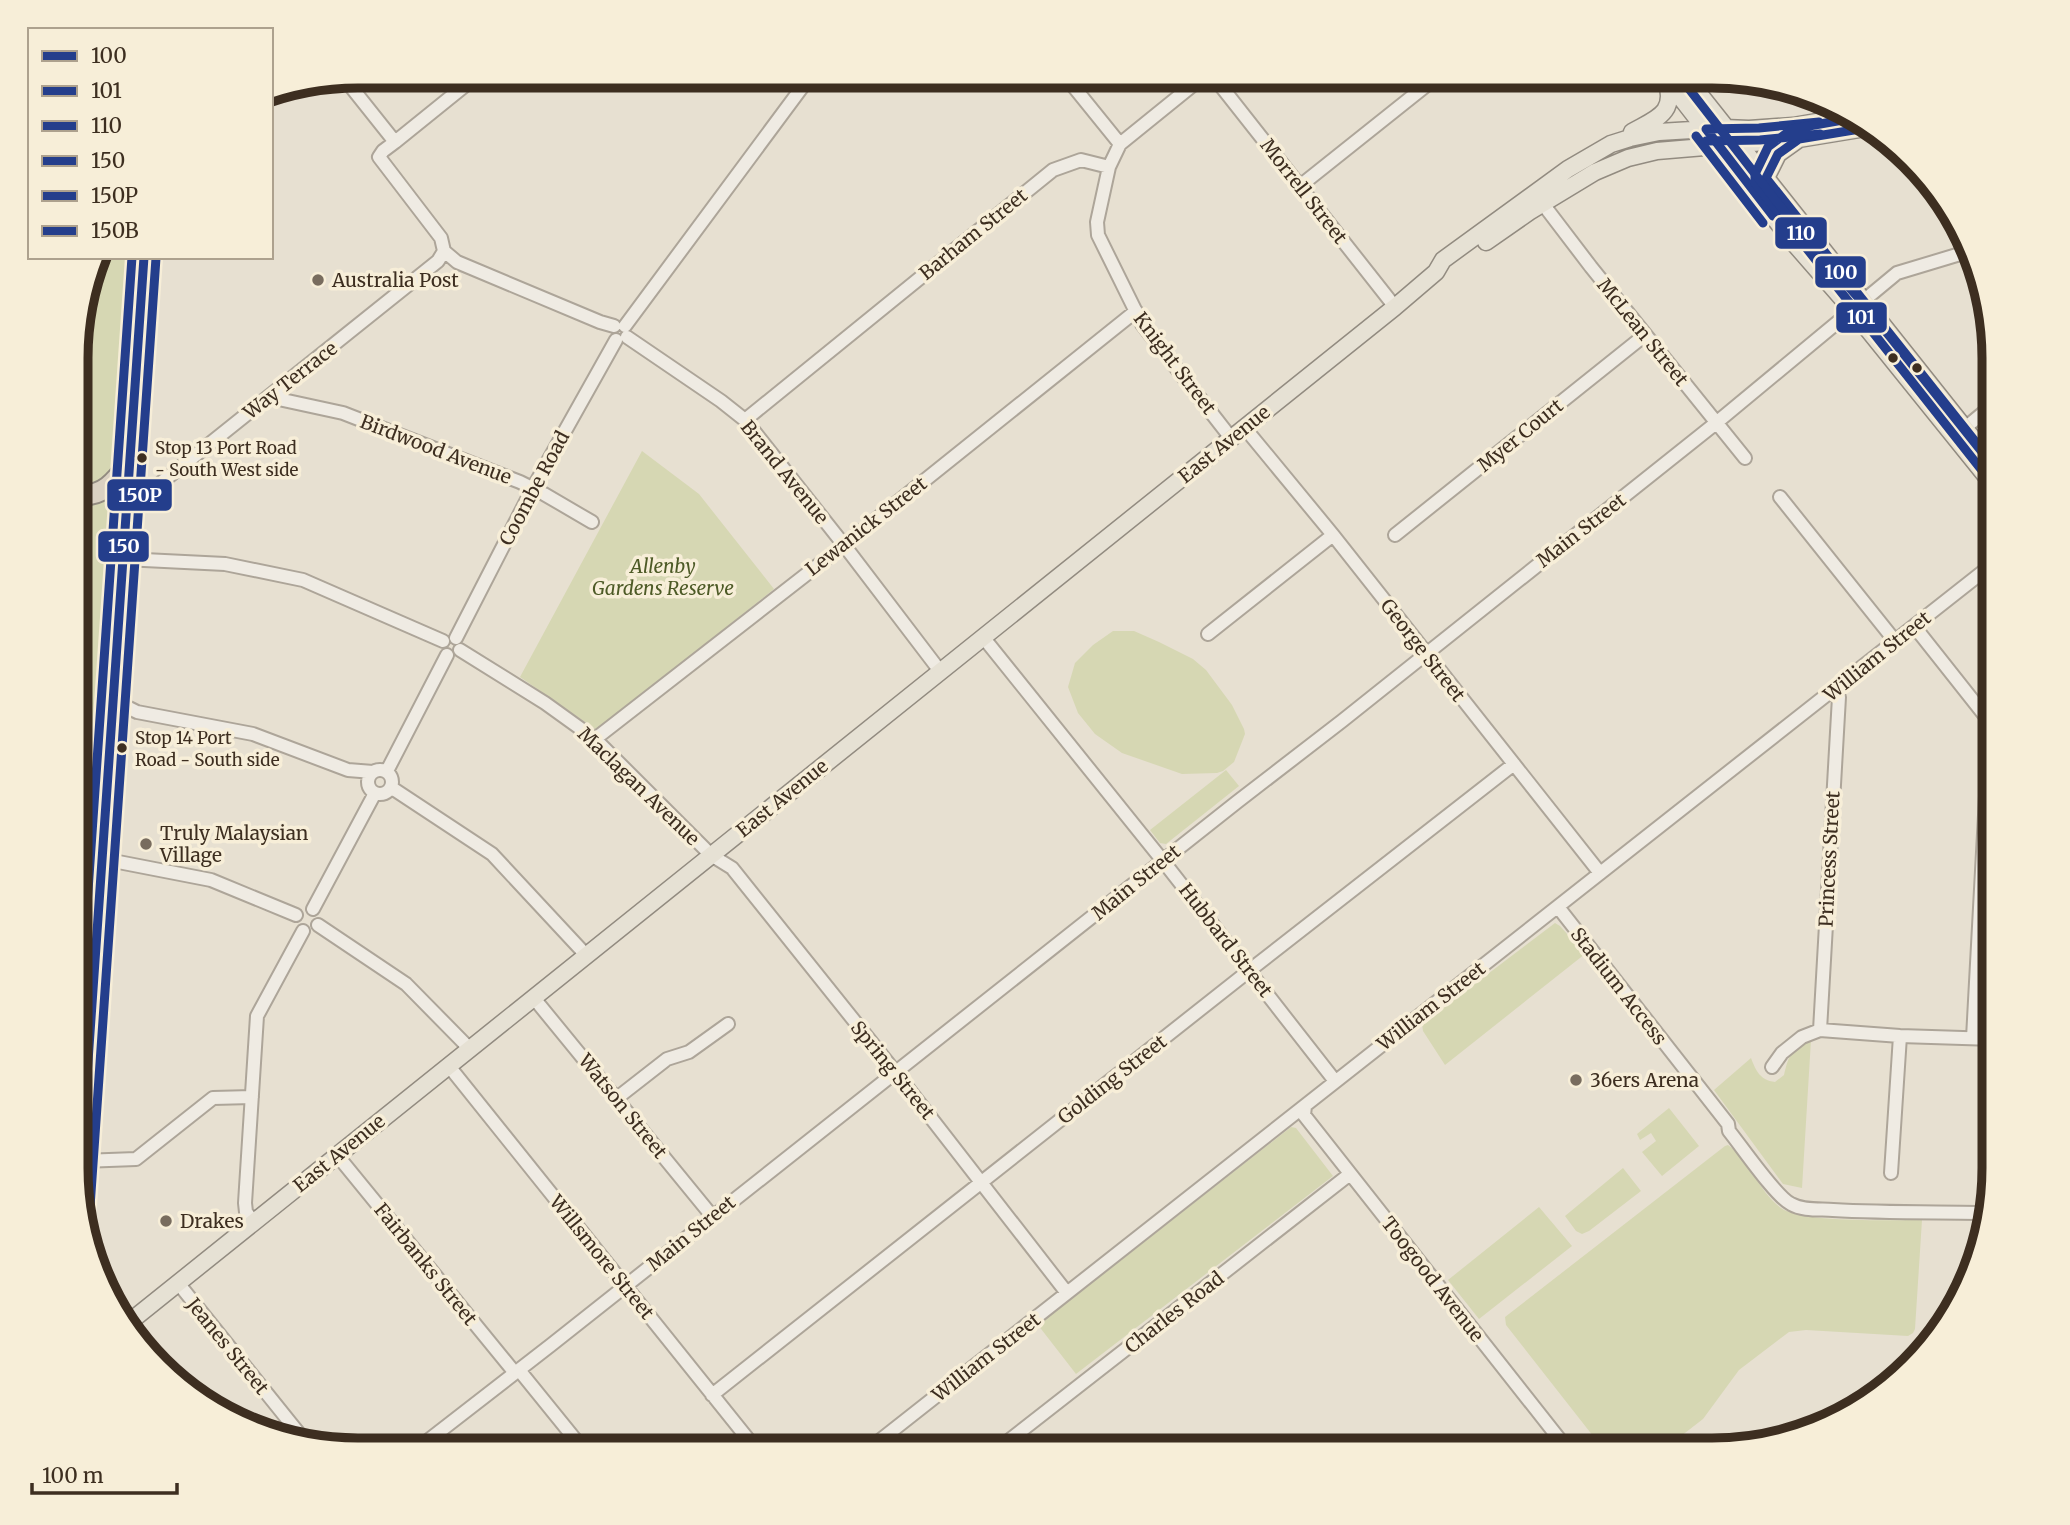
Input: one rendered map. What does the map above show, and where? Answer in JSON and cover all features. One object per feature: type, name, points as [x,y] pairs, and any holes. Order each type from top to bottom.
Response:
[{"type":"highway","points":[[88,1029],[103,859],[144,259]]},
{"type":"highway","points":[[88,494],[108,488],[129,463]]},
{"type":"highway","points":[[88,767],[113,717]]},
{"type":"highway","points":[[88,866],[88,916],[97,924]]},
{"type":"main road","points":[[1616,143],[1664,113],[1670,101],[1667,88]]},
{"type":"main road","points":[[1676,88],[1766,178],[1858,306],[1982,470]]},
{"type":"main road","points":[[1692,88],[1722,136],[1806,257],[1858,306],[1982,450]]},
{"type":"main road","points":[[1722,136],[1749,129],[1793,126],[1838,118]]},
{"type":"main road","points":[[1722,136],[1799,139],[1857,129]]},
{"type":"main road","name":"East Avenue","points":[[134,1319],[1395,307],[1436,272],[1443,260],[1515,206],[1591,154],[1616,143],[1644,134],[1722,136]]},
{"type":"main road","name":"East Avenue","points":[[1436,272],[1450,269],[1500,232],[1595,172],[1628,158],[1722,136]]},
{"type":"main road","points":[[1766,178],[1778,154],[1799,139]]},
{"type":"street","points":[[352,88],[395,142]]},
{"type":"street","points":[[444,251],[441,238],[379,157],[462,88]]},
{"type":"street","name":"Coombe Road","points":[[453,643],[533,488],[621,332],[802,88]]},
{"type":"street","points":[[1075,88],[1120,144]]},
{"type":"street","points":[[1109,167],[1120,144],[1189,88]]},
{"type":"street","name":"Morrell Street","points":[[1222,88],[1395,307]]},
{"type":"street","points":[[1300,186],[1423,88]]},
{"type":"street","name":"Barham Street","points":[[745,420],[1052,170],[1081,160],[1109,167]]},
{"type":"street","name":"Knight Street","points":[[1109,167],[1097,222],[1098,235],[1142,324],[1238,433]]},
{"type":"street","name":"McLean Street","points":[[1543,204],[1745,458]]},
{"type":"street","name":"Brand Avenue","points":[[444,251],[457,262],[621,332],[745,420],[940,671]]},
{"type":"street","name":"Way Terrace","points":[[128,493],[142,494],[152,490],[438,261],[444,251]]},
{"type":"street","name":"Main Street","points":[[430,1438],[1716,423],[1898,273],[1962,254]]},
{"type":"street","name":"Lewanick Street","points":[[595,739],[844,545],[1136,311]]},
{"type":"street","name":"Myer Court","points":[[1395,535],[1645,335]]},
{"type":"street","name":"Birdwood Avenue","points":[[275,392],[283,400],[343,413],[533,488],[592,522]]},
{"type":"street","points":[[1965,428],[1982,414]]},
{"type":"street","name":"George Street","points":[[1238,433],[1333,535],[1600,873]]},
{"type":"street","points":[[1780,497],[1895,641]]},
{"type":"street","points":[[1208,634],[1333,535]]},
{"type":"street","name":"Maclagan Avenue","points":[[124,559],[225,564],[303,580],[453,643],[595,739],[711,855]]},
{"type":"street","name":"William Street","points":[[883,1438],[1982,573]]},
{"type":"street","points":[[1914,626],[1982,710]]},
{"type":"street","name":"Hubbard Street","points":[[983,637],[1163,860],[1335,1081]]},
{"type":"street","points":[[392,788],[383,793],[375,793],[368,783],[380,772],[447,655],[442,648],[453,643]]},
{"type":"street","name":"Princess Street","points":[[1820,1030],[1839,697],[1834,691]]},
{"type":"street","points":[[113,717],[129,708],[137,712],[253,734],[348,769],[380,772],[392,780],[392,788]]},
{"type":"street","name":"Golding Street","points":[[712,1395],[1514,764]]},
{"type":"street","points":[[392,788],[492,854],[586,955]]},
{"type":"street","points":[[313,909],[375,793]]},
{"type":"street","name":"Spring Street","points":[[711,855],[732,868],[1067,1293]]},
{"type":"street","points":[[103,859],[211,880],[296,915]]},
{"type":"street","points":[[1973,1038],[1982,888]]},
{"type":"street","points":[[307,907],[313,909],[319,917],[318,925],[310,932],[303,931],[296,923],[296,915],[307,907]]},
{"type":"street","name":"Stadium Access","points":[[1558,907],[1728,1124],[1729,1131],[1782,1198],[1790,1204],[1805,1208],[1865,1212],[1978,1213]]},
{"type":"street","points":[[318,925],[406,984],[469,1048]]},
{"type":"street","points":[[254,1222],[246,1212],[245,1203],[257,1016],[303,931]]},
{"type":"street","name":"Watson Street","points":[[533,997],[712,1216]]},
{"type":"street","points":[[617,1098],[667,1059],[689,1052],[728,1024]]},
{"type":"street","points":[[1773,1067],[1782,1053],[1802,1037],[1820,1030],[1982,1039]]},
{"type":"street","points":[[1891,1173],[1900,1036]]},
{"type":"street","name":"Willsmore Street","points":[[448,1065],[747,1438]]},
{"type":"street","points":[[88,1161],[136,1159],[213,1098],[252,1097]]},
{"type":"street","name":"Toogood Avenue","points":[[1305,1105],[1304,1115],[1559,1438]]},
{"type":"street","name":"Fairbanks Street","points":[[337,1154],[574,1438]]},
{"type":"street","name":"Charles Road","points":[[1013,1438],[1350,1174]]},
{"type":"street","name":"Jeanes Street","points":[[178,1283],[296,1430]]},
{"type":"green space","points":[[106,259],[132,259],[126,447],[114,479],[88,486],[88,340],[93,305]]},
{"type":"green space","name":"Allenby Gardens Reserve","points":[[642,451],[699,494],[774,589],[598,731],[520,677]]},
{"type":"green space","points":[[117,487],[99,720],[95,745],[88,758],[88,504]]},
{"type":"green space","points":[[1113,631],[1134,631],[1193,659],[1206,670],[1232,705],[1244,729],[1245,734],[1234,762],[1217,773],[1182,774],[1122,753],[1095,734],[1078,713],[1068,687],[1075,663],[1093,645]]},
{"type":"green space","points":[[100,766],[94,853],[88,847],[88,781]]},
{"type":"green space","points":[[1226,770],[1239,786],[1166,844],[1160,843],[1150,830]]},
{"type":"green space","points":[[1555,923],[1585,954],[1445,1065],[1423,1031],[1422,1024]]},
{"type":"green space","points":[[1811,1040],[1802,1188],[1783,1184],[1714,1090],[1751,1058],[1759,1074],[1775,1082],[1784,1075],[1792,1053]]},
{"type":"green space","points":[[1669,1108],[1699,1146],[1662,1176],[1642,1152],[1656,1141],[1651,1133],[1640,1140],[1637,1134]]},
{"type":"green space","points":[[1291,1127],[1296,1128],[1333,1176],[1076,1374],[1038,1325]]},
{"type":"green space","points":[[1728,1145],[1736,1152],[1773,1201],[1792,1213],[1848,1220],[1922,1220],[1915,1329],[1908,1336],[1806,1330],[1789,1332],[1739,1370],[1703,1419],[1678,1438],[1595,1438],[1506,1325],[1505,1317]]},
{"type":"green space","points":[[1623,1168],[1641,1191],[1589,1231],[1582,1234],[1576,1231],[1565,1216]]},
{"type":"green space","points":[[1539,1207],[1572,1246],[1479,1319],[1448,1280]]},
{"type":"transit line","name":"110","points":[[1688,88],[1801,233],[1863,303],[1982,452]]},
{"type":"transit line","name":"101","points":[[1841,120],[1792,129],[1768,147],[1755,174],[1755,183],[1982,470]]},
{"type":"transit line","name":"100","points":[[1706,129],[1759,128],[1819,122]]},
{"type":"transit line","name":"100","points":[[1706,129],[1773,216]]},
{"type":"transit line","name":"100","points":[[1857,129],[1799,139],[1778,154],[1766,178],[1982,450]]},
{"type":"transit line","name":"101","points":[[1706,141],[1760,140],[1820,134]]},
{"type":"transit line","name":"101","points":[[1696,136],[1763,223]]},
{"type":"transit line","name":"150B","points":[[88,891],[132,259]]},
{"type":"transit line","name":"150","points":[[88,1061],[144,259]]},
{"type":"transit line","name":"150P","points":[[90,1204],[156,259]]},
{"type":"place","name":"Australia Post","points":[[318,280]]},
{"type":"place","name":"Stop 13 Port Road - South West side","points":[[142,458]]},
{"type":"place","name":"Stop 14 Port Road - South side","points":[[122,748]]},
{"type":"place","name":"Truly Malaysian Village","points":[[146,844]]},
{"type":"place","name":"36ers Arena","points":[[1576,1080]]},
{"type":"place","name":"Drakes","points":[[166,1221]]}]
